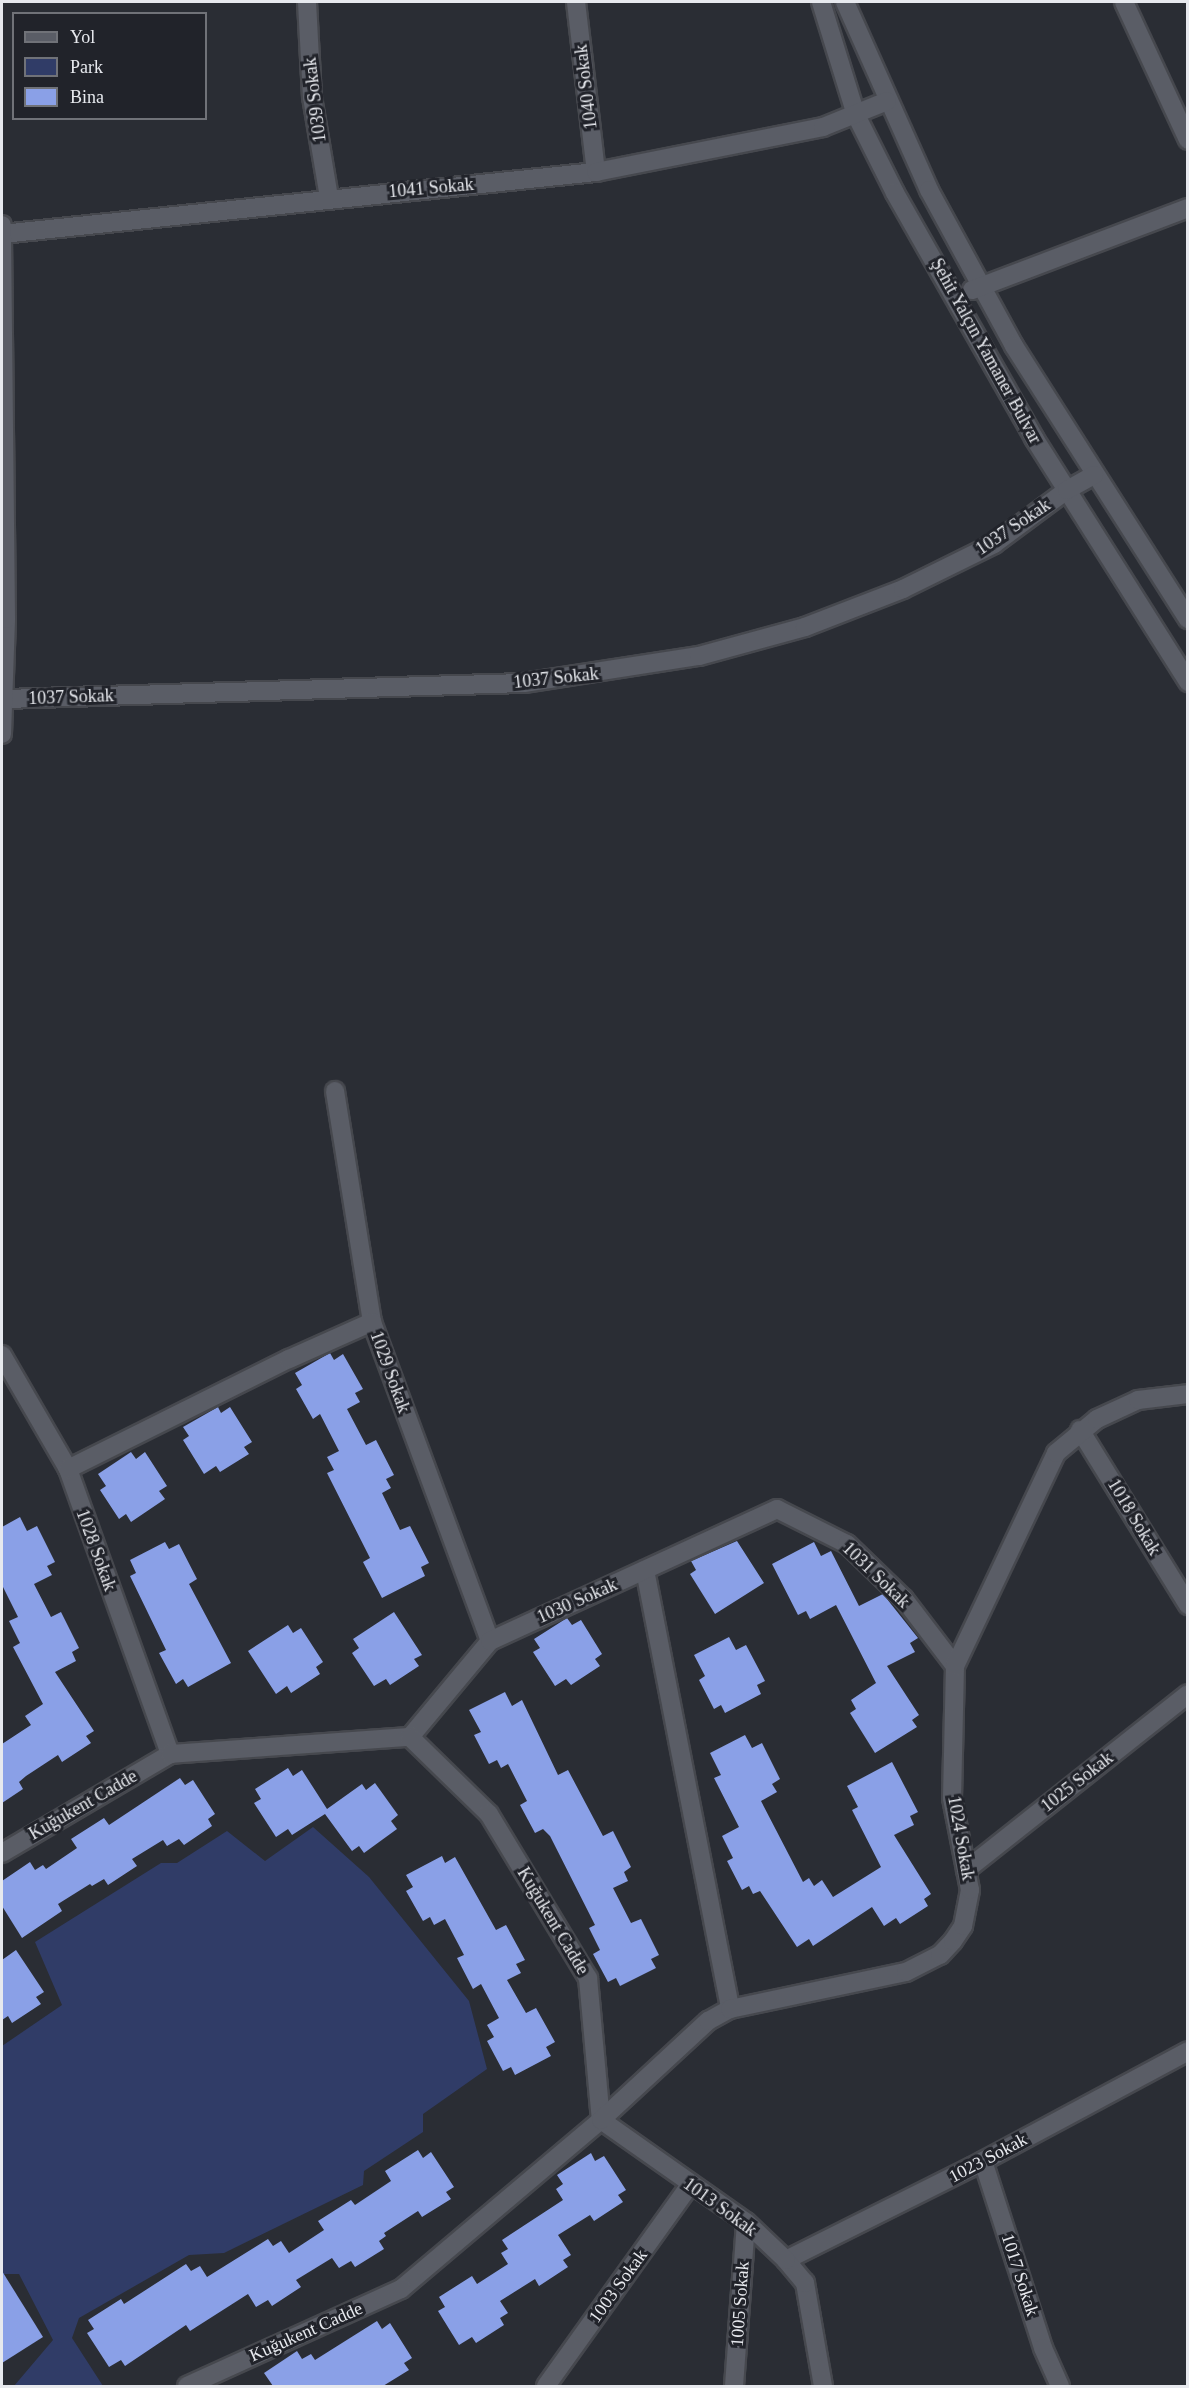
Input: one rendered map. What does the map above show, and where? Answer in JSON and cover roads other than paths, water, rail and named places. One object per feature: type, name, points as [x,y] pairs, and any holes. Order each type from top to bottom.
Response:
[{"type":"street","name":"1039 Sokak","points":[[307,2],[312,97],[329,198]]},
{"type":"street","name":"1040 Sokak","points":[[576,2],[596,172]]},
{"type":"street","name":"Şehit Yalçın Yamaner Bulvar","points":[[821,2],[856,115],[895,193],[1067,490],[1188,682]]},
{"type":"street","points":[[845,2],[887,101],[929,190],[1014,346],[1094,475],[1188,619]]},
{"type":"street","points":[[1124,2],[1188,140]]},
{"type":"street","name":"1041 Sokak","points":[[2,234],[329,198],[596,172],[823,127],[887,101]]},
{"type":"street","points":[[957,298],[982,285],[1188,208]]},
{"type":"street","points":[[2,223],[5,699],[2,734]]},
{"type":"street","name":"1037 Sokak","points":[[5,699],[524,683],[699,656],[805,627],[903,589],[994,544],[1067,490],[1094,475]]},
{"type":"street","name":"1029 Sokak","points":[[335,1091],[372,1322],[490,1641]]},
{"type":"street","points":[[68,1469],[289,1359],[372,1322]]},
{"type":"street","name":"1028 Sokak","points":[[2,1355],[68,1469],[170,1754]]},
{"type":"street","name":"1024 Sokak","points":[[601,2120],[708,2021],[730,2009],[771,1998],[864,1984],[906,1972],[940,1954],[963,1926],[970,1890],[952,1798],[955,1666],[1056,1454],[1080,1430],[1138,1400],[1188,1394]]},
{"type":"street","name":"1018 Sokak","points":[[1080,1430],[1188,1605]]},
{"type":"street","name":"1030 Sokak","points":[[410,1737],[490,1641],[777,1509]]},
{"type":"street","name":"1031 Sokak","points":[[777,1509],[847,1544],[904,1599],[955,1666]]},
{"type":"street","points":[[645,1570],[730,2009]]},
{"type":"street","name":"1025 Sokak","points":[[966,1870],[1188,1694]]},
{"type":"street","name":"Kuğukent Cadde","points":[[2,1853],[170,1754],[410,1737],[489,1814],[588,1978],[601,2120],[401,2289],[187,2386]]},
{"type":"street","name":"1023 Sokak","points":[[786,2260],[983,2161],[1188,2051]]},
{"type":"street","name":"1013 Sokak","points":[[601,2120],[690,2185],[746,2222],[786,2260],[805,2283],[823,2386]]},
{"type":"street","name":"1017 Sokak","points":[[983,2161],[1043,2348],[1060,2386]]},
{"type":"street","name":"1003 Sokak","points":[[546,2386],[690,2185]]},
{"type":"street","name":"1005 Sokak","points":[[734,2386],[746,2222]]}]
